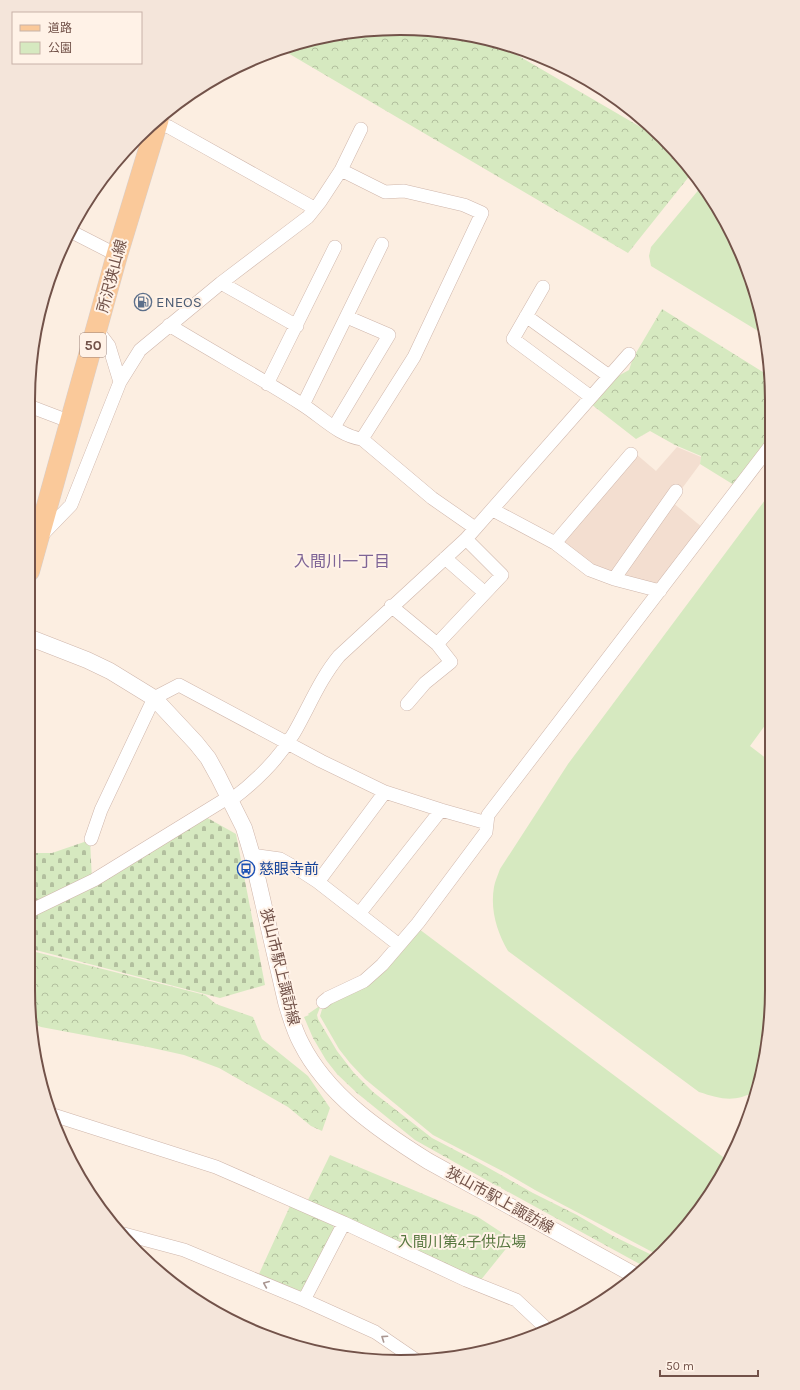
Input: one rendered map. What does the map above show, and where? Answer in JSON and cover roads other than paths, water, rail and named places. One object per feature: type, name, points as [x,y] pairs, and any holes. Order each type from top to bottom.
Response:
[{"type":"main road","name":"所沢狭山線","points":[[35,549],[117,255],[155,129]]},
{"type":"street","points":[[163,123],[314,208]]},
{"type":"street","points":[[38,539],[71,504],[120,382],[140,350],[221,283],[308,217],[340,170],[361,129]]},
{"type":"street","points":[[340,170],[385,192],[404,191],[464,205],[482,213],[414,357],[362,440]]},
{"type":"street","points":[[76,234],[117,255]]},
{"type":"street","points":[[303,405],[382,244]]},
{"type":"street","points":[[267,384],[335,247]]},
{"type":"street","points":[[221,283],[297,326]]},
{"type":"street","points":[[542,287],[513,339],[591,397]]},
{"type":"street","points":[[526,316],[609,376]]},
{"type":"street","points":[[334,427],[389,335],[347,317]]},
{"type":"street","points":[[169,325],[303,405],[334,427],[354,438],[362,440],[432,498],[475,528]]},
{"type":"street","points":[[97,330],[109,346],[120,382]]},
{"type":"street","points":[[35,909],[94,880],[230,798],[258,779],[279,756],[288,743],[329,667],[391,606],[466,539],[629,354]]},
{"type":"street","points":[[35,408],[71,422]]},
{"type":"street","points":[[323,1002],[328,998],[364,981],[382,965],[418,924],[486,832],[488,815],[501,796],[660,591],[765,452]]},
{"type":"street","points":[[555,543],[631,454]]},
{"type":"street","points":[[614,579],[676,491]]},
{"type":"street","points":[[493,510],[555,543],[590,570],[614,579],[660,591]]},
{"type":"street","points":[[437,644],[502,575],[466,539]]},
{"type":"street","points":[[445,558],[485,593]]},
{"type":"street","points":[[391,606],[437,644],[451,662],[424,683],[407,704]]},
{"type":"street","name":"狭山市駅上諏訪線","points":[[35,640],[87,660],[110,671],[154,698],[208,758],[230,798],[244,828],[252,855],[292,1023],[301,1043],[324,1078],[343,1098],[397,1142],[428,1161],[630,1273]]},
{"type":"street","points":[[91,839],[101,810],[154,698],[179,685],[288,743],[385,792],[487,823]]},
{"type":"street","points":[[318,882],[385,792]]},
{"type":"street","points":[[360,914],[441,810]]},
{"type":"street","points":[[252,855],[280,859],[318,882],[399,946]]},
{"type":"street","points":[[58,1116],[216,1167],[344,1223],[466,1280],[516,1300],[543,1325]]},
{"type":"street","points":[[304,1300],[344,1223]]},
{"type":"street","points":[[130,1236],[184,1250],[304,1300],[375,1332],[408,1355]]},
{"type":"place","name":"ENEOS","points":[[143,302]]},
{"type":"place","name":"慈眼寺前","points":[[246,869]]},
{"type":"district","name":"入間川一丁目","points":[[342,561]]},
{"type":"park label","name":"入間川第4子供広場","points":[[462,1242]]}]
